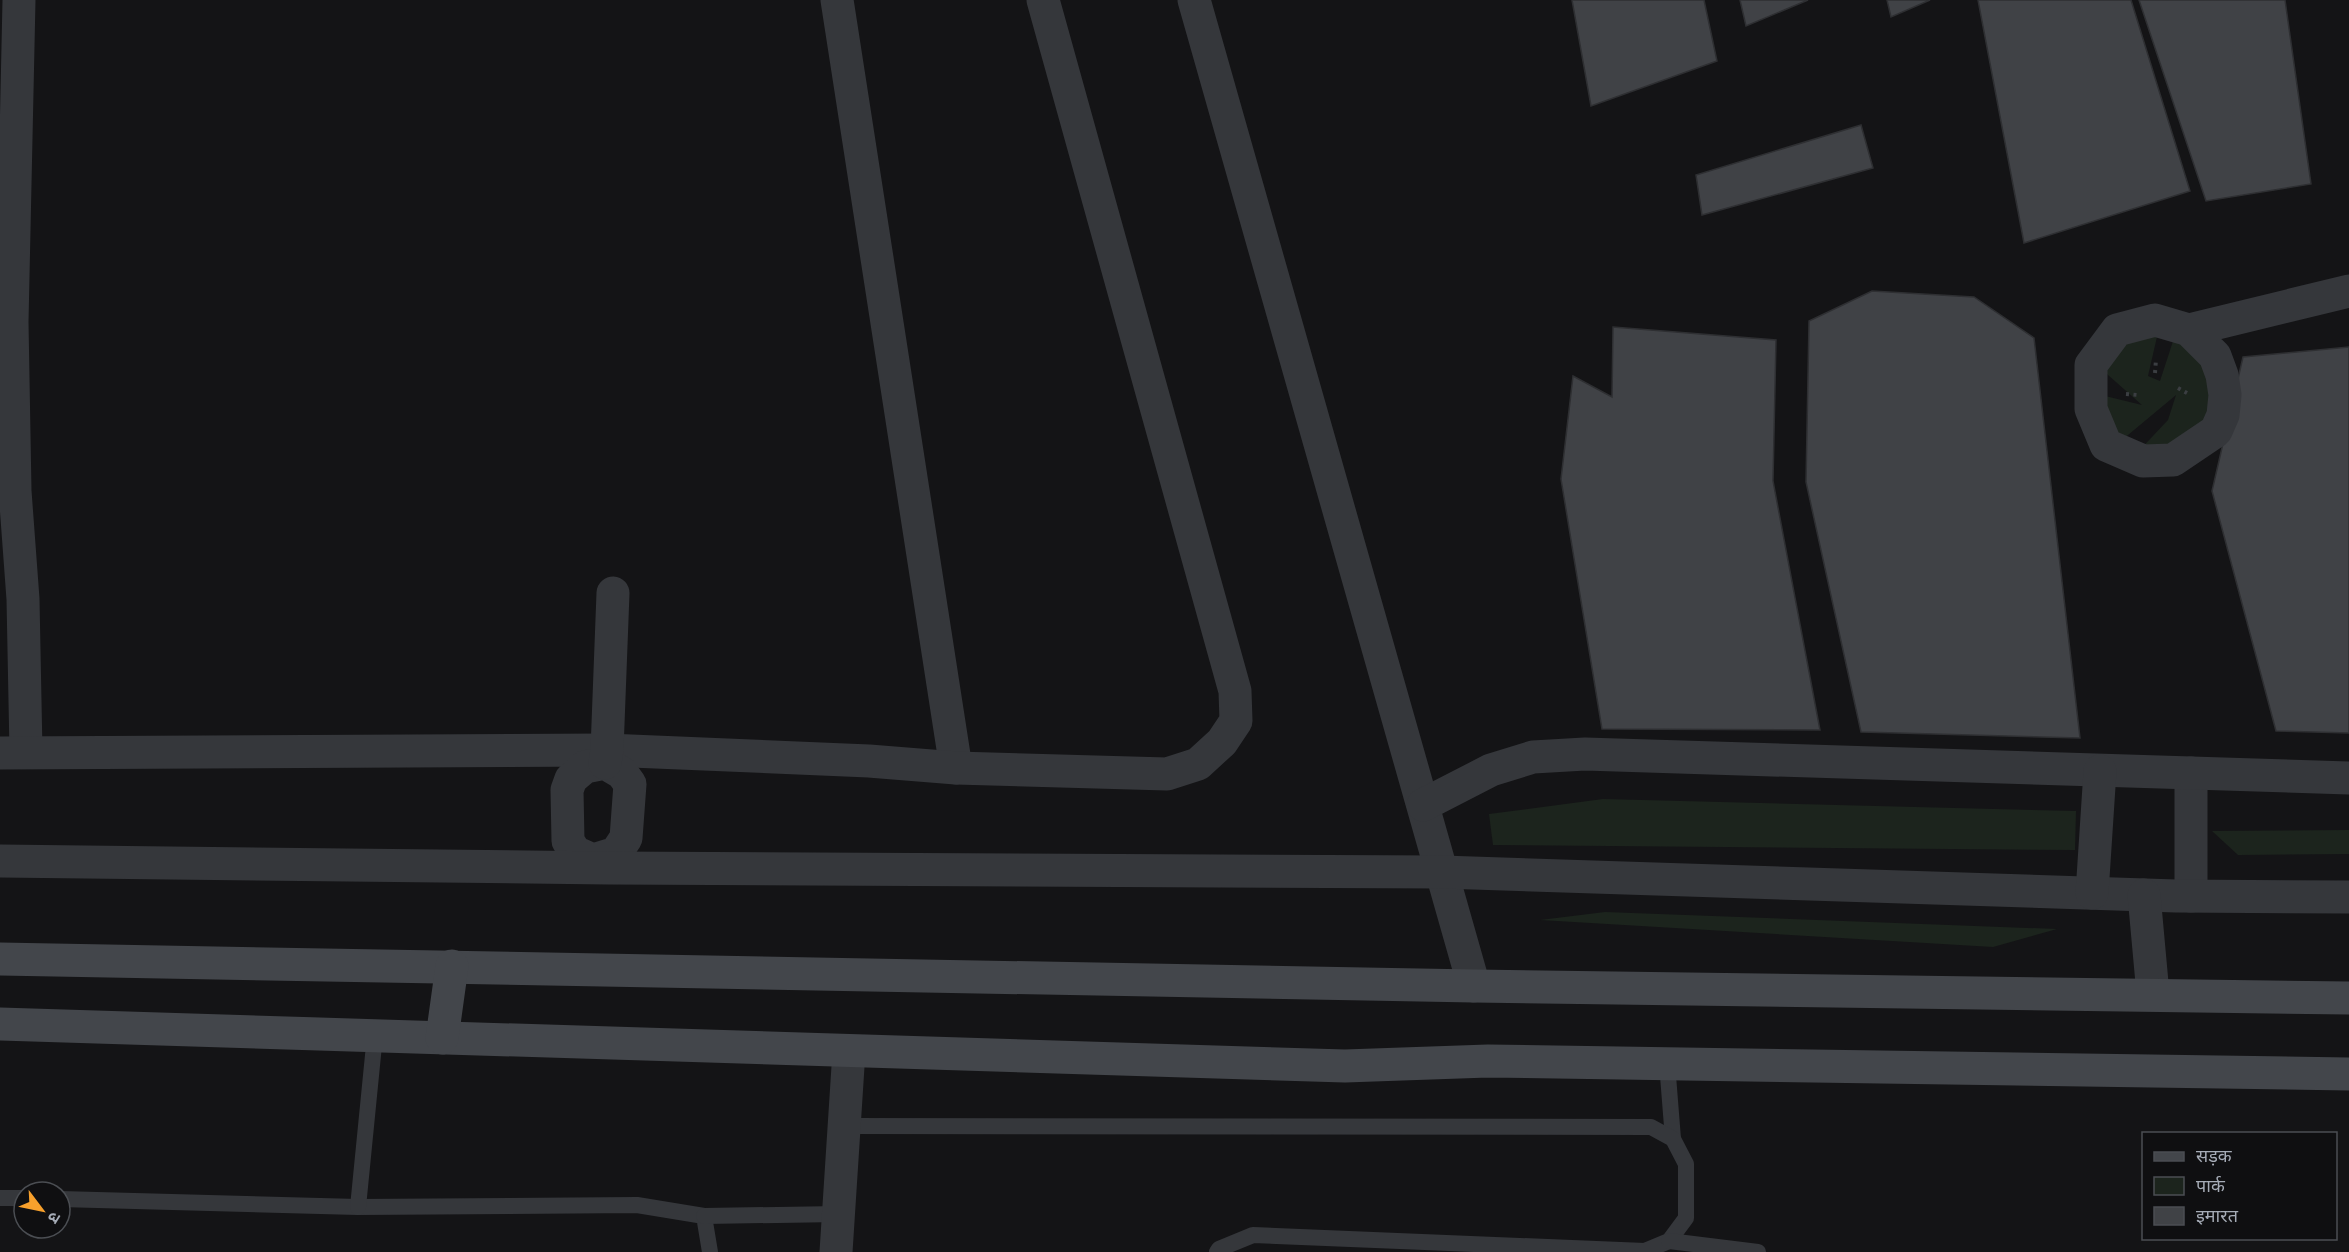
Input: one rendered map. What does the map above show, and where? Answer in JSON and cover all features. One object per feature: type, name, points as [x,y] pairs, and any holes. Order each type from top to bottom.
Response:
[{"type":"street","points":[[19,0],[8,490],[23,598],[13,753],[606,756],[868,761],[956,768],[1167,774],[1198,764],[1222,742],[1236,721],[1235,691],[1043,0]]},
{"type":"street","points":[[837,0],[956,768]]},
{"type":"street","points":[[1194,0],[1474,986]]},
{"type":"street","points":[[2189,330],[2215,356],[2222,375],[2223,415],[2216,431],[2173,460],[2143,461],[2106,444],[2091,410],[2091,365],[2117,330],[2155,320],[2189,330],[2349,291]]},
{"type":"street","points":[[592,864],[616,853],[626,837],[630,784],[606,756],[613,593]]},
{"type":"street","points":[[1423,805],[1491,770],[1533,757],[1585,754],[2349,778]]},
{"type":"street","points":[[592,864],[574,852],[568,841],[567,790],[571,779],[585,767],[606,756]]},
{"type":"street","points":[[2092,893],[2100,771]]},
{"type":"street","points":[[2191,773],[2191,896]]},
{"type":"street","points":[[0,861],[1442,872],[2144,895],[2349,897]]},
{"type":"street","points":[[2144,895],[2153,994]]},
{"type":"street","points":[[0,959],[1474,986],[2349,998]]},
{"type":"street","points":[[442,1038],[452,966]]},
{"type":"street","points":[[0,1024],[1345,1066],[1488,1061],[2349,1074]]},
{"type":"street","points":[[836,1252],[849,1051]]},
{"type":"lane","points":[[358,1207],[375,1035]]},
{"type":"lane","points":[[1667,1063],[1673,1139],[1686,1164],[1686,1218],[1669,1241]]},
{"type":"lane","points":[[844,1126],[1651,1126],[1673,1139]]},
{"type":"lane","points":[[72,1199],[358,1207],[637,1205],[705,1216],[838,1214]]},
{"type":"lane","points":[[705,1216],[710,1252]]},
{"type":"lane","points":[[1217,1252],[1219,1249],[1254,1235],[1515,1249],[1645,1251],[1669,1241],[1758,1252]]},
{"type":"green space","points":[[2159,328],[2148,376],[2160,381],[2175,335],[2204,351],[2215,422],[2171,454],[2136,454],[2168,420],[2176,395],[2122,440],[2093,393],[2142,405],[2099,367],[2120,335]]},
{"type":"green space","points":[[1603,799],[2076,811],[2075,850],[1493,845],[1489,814]]},
{"type":"green space","points":[[2349,830],[2349,854],[2238,855],[2212,831]]},
{"type":"green space","points":[[1605,912],[2057,929],[1993,947],[1540,920]]},
{"type":"building","points":[[1572,0],[1704,0],[1717,61],[1591,106]]},
{"type":"building","points":[[1740,0],[1808,0],[1746,26]]},
{"type":"building","points":[[1887,0],[1930,0],[1891,17]]},
{"type":"building","points":[[1978,0],[2131,0],[2190,191],[2024,243]]},
{"type":"building","points":[[2139,0],[2285,0],[2311,184],[2206,201]]},
{"type":"building","points":[[1861,125],[1873,168],[1702,215],[1696,175]]},
{"type":"building","points":[[1872,291],[1974,297],[2034,338],[2080,738],[1861,732],[1806,482],[1809,321]]},
{"type":"building","points":[[1613,327],[1776,340],[1773,481],[1820,730],[1602,729],[1561,479],[1573,376],[1612,397]]},
{"type":"building","points":[[2349,347],[2349,733],[2276,731],[2212,491],[2243,357]]}]
